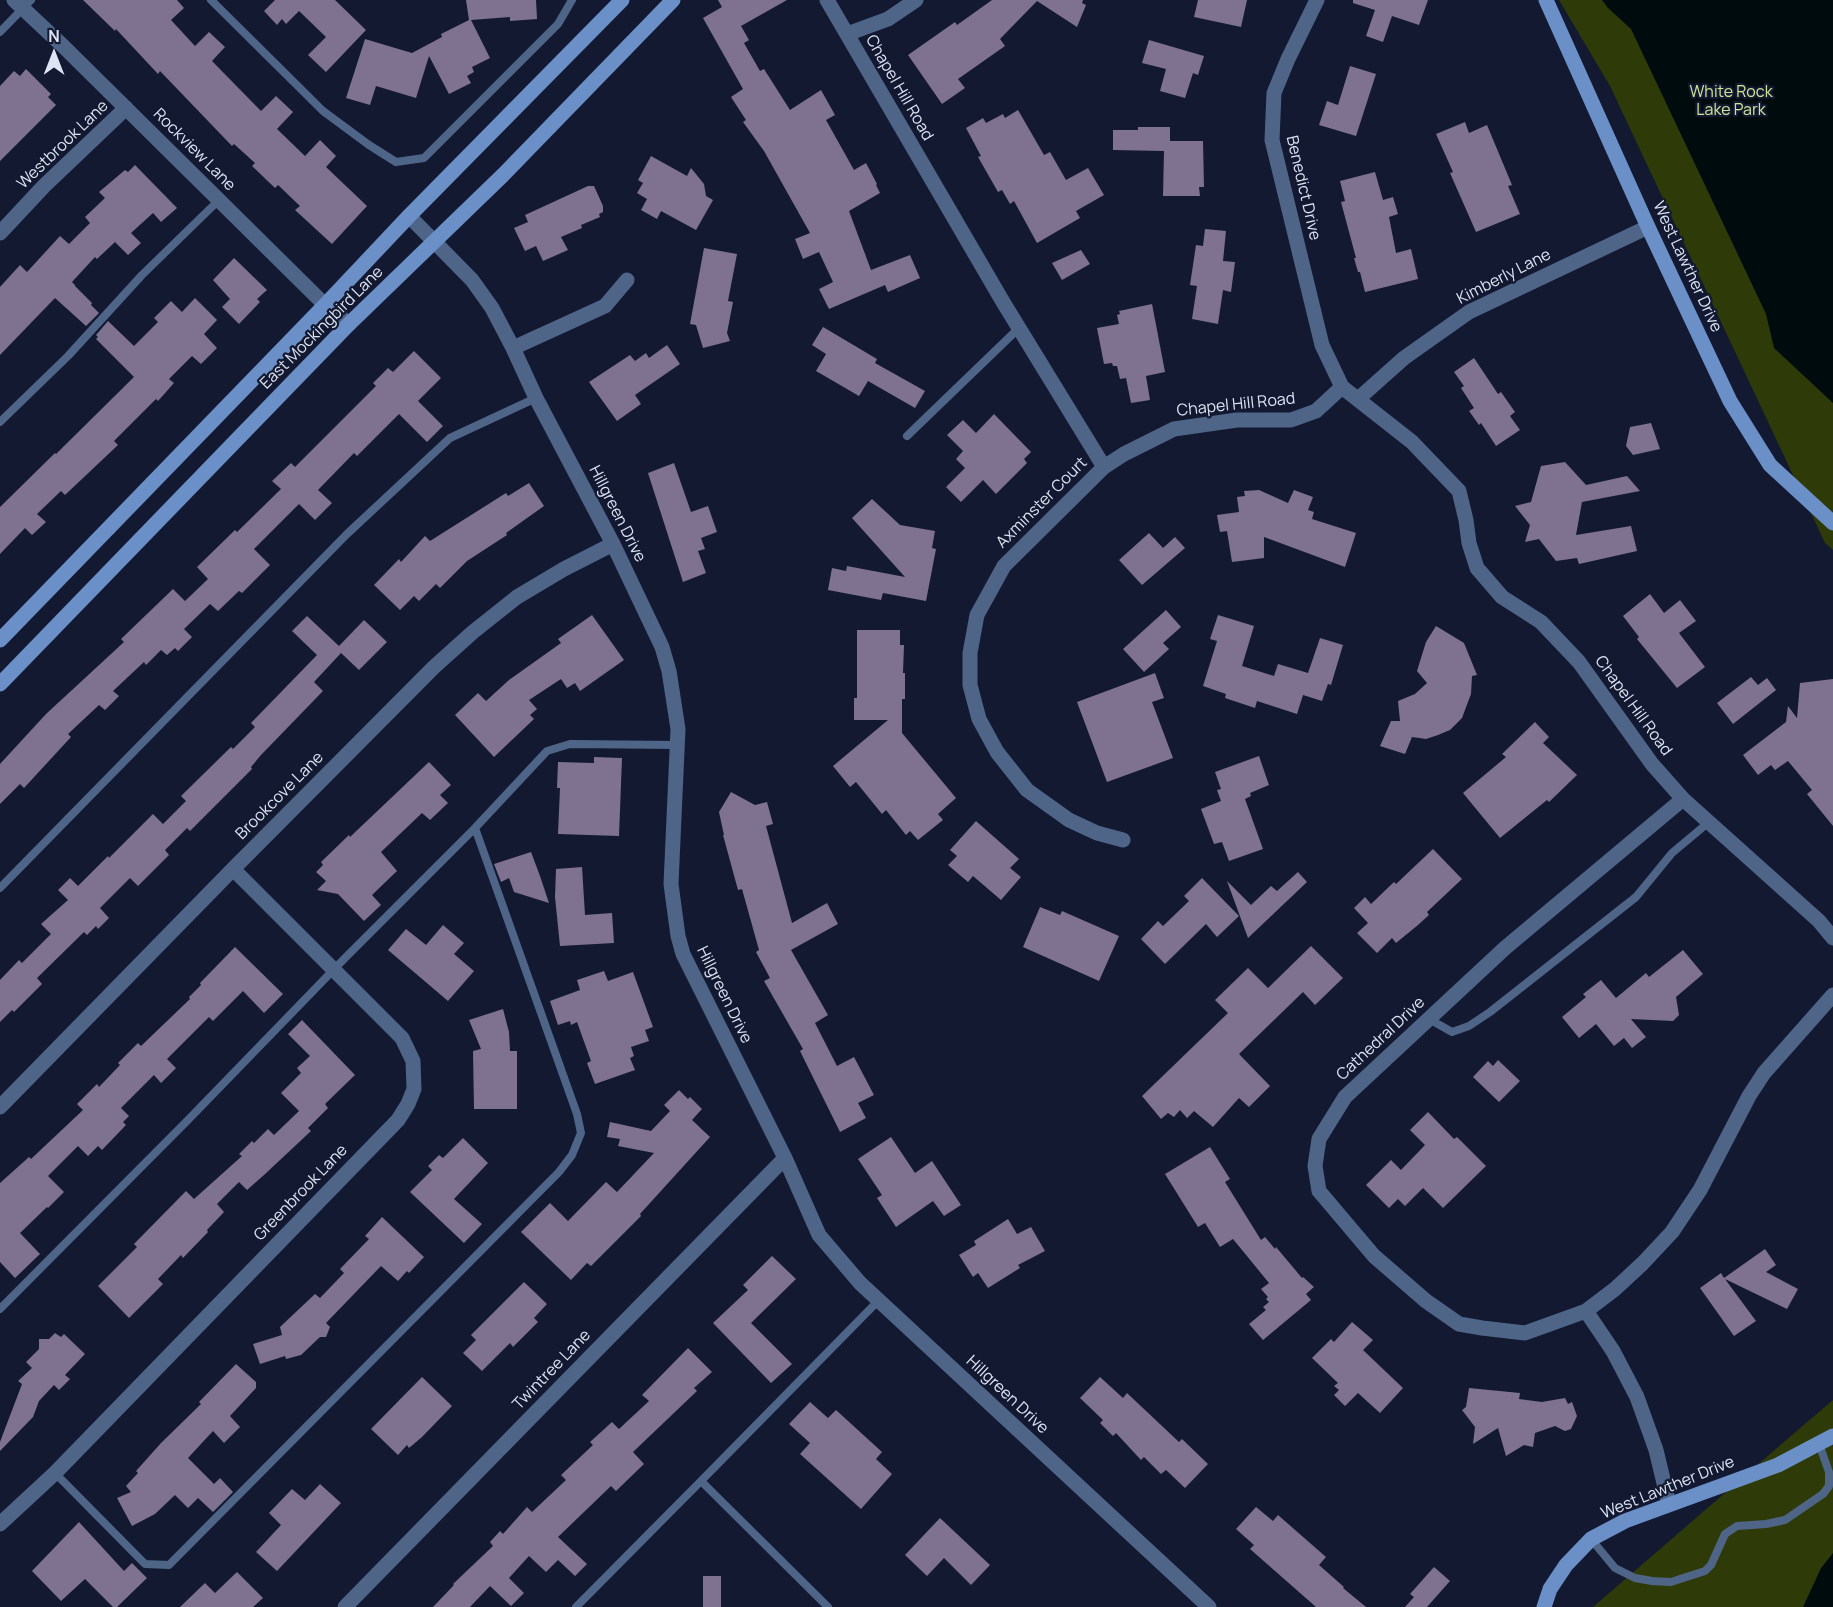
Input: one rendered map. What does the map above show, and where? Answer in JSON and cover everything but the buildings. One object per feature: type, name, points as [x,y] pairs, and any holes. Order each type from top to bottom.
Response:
[{"type":"main road","name":"East Mockingbird Lane","points":[[0,640],[409,216],[622,0]]},
{"type":"main road","name":"East Mockingbird Lane","points":[[0,684],[349,324],[503,175],[673,0]]},
{"type":"main road","name":"West Lawther Drive","points":[[1546,0],[1648,227],[1730,400],[1770,465],[1833,523]]},
{"type":"main road","name":"West Lawther Drive","points":[[1544,1607],[1550,1589],[1566,1564],[1592,1539],[1625,1521],[1778,1465],[1833,1436]]},
{"type":"street","name":"Chapel Hill Road","points":[[827,0],[1019,328],[1104,467],[1124,454],[1174,429],[1237,420],[1291,420],[1316,411],[1342,387],[1412,441],[1460,491],[1469,543],[1478,568],[1502,597],[1541,622],[1579,662],[1652,764],[1683,799],[1819,921],[1833,938]]},
{"type":"street","points":[[847,34],[888,19],[916,0]]},
{"type":"street","name":"Benedict Drive","points":[[1317,0],[1274,93],[1272,140],[1322,345],[1342,387]]},
{"type":"street","name":"Rockview Lane","points":[[23,3],[219,200],[325,304],[349,324]]},
{"type":"street","name":"Westbrook Lane","points":[[0,233],[44,186],[126,108]]},
{"type":"street","name":"Hillgreen Drive","points":[[409,216],[472,280],[492,308],[536,398],[614,544],[662,647],[669,671],[678,729],[671,885],[678,936],[683,954],[785,1158],[819,1235],[860,1283],[1209,1607]]},
{"type":"street","name":"Kimberly Lane","points":[[1358,399],[1404,358],[1469,312],[1648,227]]},
{"type":"street","points":[[513,348],[605,306],[627,280]]},
{"type":"street","name":"Axminster Court","points":[[1104,467],[1004,566],[977,615],[970,653],[970,685],[979,719],[993,744],[1027,790],[1070,820],[1096,833],[1123,840]]},
{"type":"street","name":"Brookcove Lane","points":[[0,1107],[233,869],[473,632],[517,597],[564,569],[614,544]]},
{"type":"street","name":"Cathedral Drive","points":[[1586,1311],[1525,1333],[1460,1324],[1426,1301],[1374,1256],[1319,1191],[1315,1166],[1319,1139],[1345,1097],[1505,948],[1683,799]]},
{"type":"street","name":"Greenbrook Lane","points":[[0,1524],[55,1473],[398,1120],[414,1089],[412,1060],[402,1038],[233,869]]},
{"type":"street","points":[[1669,1504],[1656,1449],[1637,1397],[1613,1351],[1586,1311],[1615,1289],[1672,1232],[1700,1190],[1749,1096],[1764,1073],[1833,995]]},
{"type":"street","name":"Twintree Lane","points":[[345,1607],[785,1158]]},
{"type":"lane","points":[[211,0],[323,111],[396,162],[423,158],[558,24],[572,0]]},
{"type":"lane","points":[[0,32],[23,3]]},
{"type":"lane","points":[[0,422],[68,356],[142,275],[219,200]]},
{"type":"lane","points":[[907,436],[1019,328]]},
{"type":"lane","points":[[0,888],[347,534],[450,438],[536,398]]},
{"type":"lane","points":[[0,1309],[187,1121],[333,969],[475,828],[547,751],[570,744],[678,745]]},
{"type":"lane","points":[[1429,1019],[1452,1032],[1469,1026],[1490,1012],[1636,897],[1672,853],[1709,822]]},
{"type":"lane","points":[[55,1473],[145,1564],[169,1564],[559,1172],[572,1155],[581,1133],[577,1114],[475,828]]},
{"type":"lane","points":[[576,1607],[879,1300]]},
{"type":"lane","points":[[1592,1539],[1615,1568],[1635,1578],[1671,1582],[1706,1571],[1725,1534],[1737,1526],[1785,1520],[1823,1494],[1829,1486],[1829,1472],[1819,1444]]},
{"type":"lane","points":[[701,1481],[828,1607]]},
{"type":"green space","name":"White Rock Lake Park","points":[[1559,0],[1833,0],[1833,550],[1825,543],[1610,86]]},
{"type":"green space","points":[[1833,1400],[1833,1607],[1593,1607],[1792,1435]]},
{"type":"shaded area","name":"White Rock Lake Park","points":[[1602,0],[1833,0],[1833,403],[1774,348],[1766,314],[1631,29]]},
{"type":"shaded area","points":[[1833,1553],[1833,1607],[1803,1607],[1821,1568]]}]
